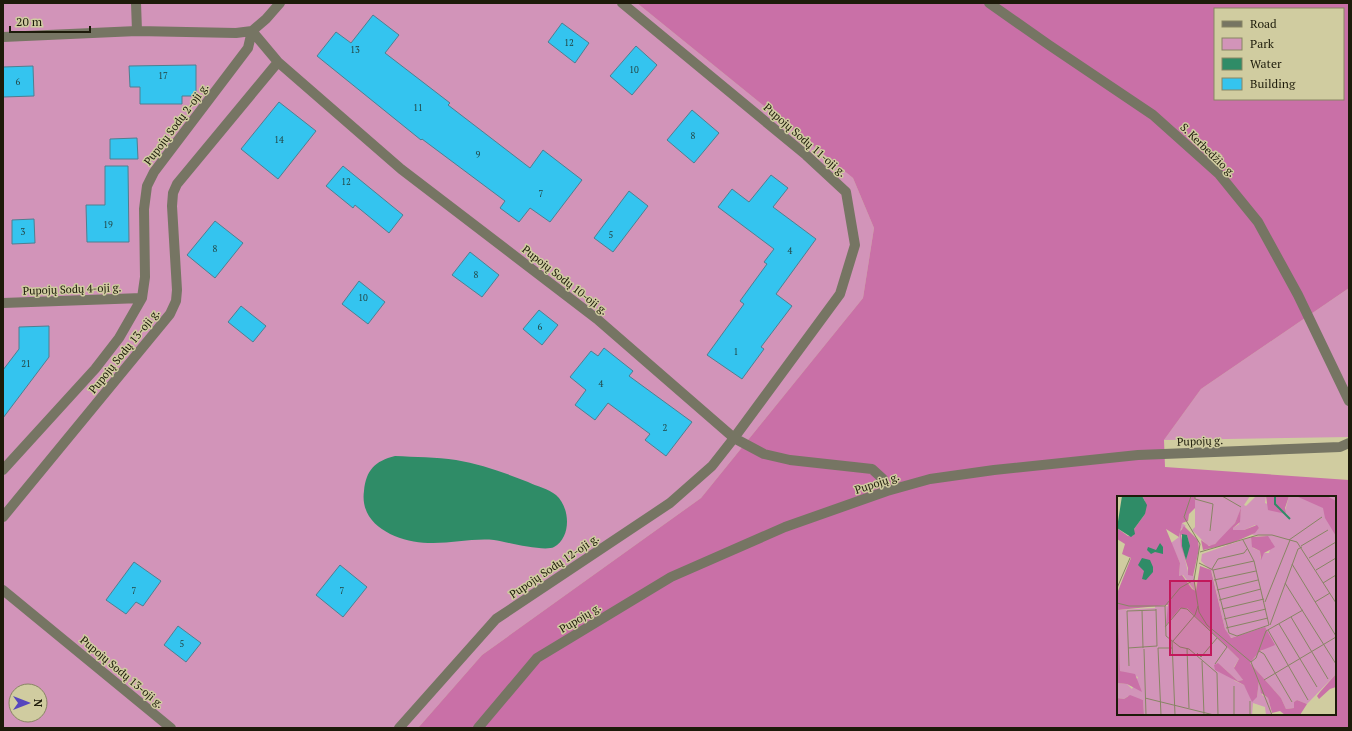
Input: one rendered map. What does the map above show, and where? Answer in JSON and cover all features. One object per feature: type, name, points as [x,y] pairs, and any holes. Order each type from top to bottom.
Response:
[{"type":"street","points":[[136,3],[137,31]]},
{"type":"street","points":[[3,37],[137,31],[236,33],[252,31],[266,19],[280,3]]},
{"type":"street","name":"Pupojų Sodų 11-oji g.","points":[[622,3],[806,155],[846,192],[855,245],[840,294],[734,438]]},
{"type":"street","name":"S. Kerbedžio g.","points":[[989,3],[1153,115],[1219,174],[1258,222],[1298,295],[1349,401]]},
{"type":"street","name":"Pupojų Sodų 10-oji g.","points":[[252,31],[278,62],[401,169],[597,319],[734,438],[764,454],[790,460],[872,469],[882,479],[887,491]]},
{"type":"street","name":"Pupojų Sodų 2-oji g.","points":[[3,470],[95,369],[119,338],[142,298],[145,277],[144,209],[147,186],[154,172],[248,48],[252,31]]},
{"type":"street","name":"Pupojų Sodų 13-oji g.","points":[[3,517],[170,314],[176,301],[177,290],[172,206],[173,193],[177,184],[278,62]]},
{"type":"street","name":"Pupojų Sodų 4-oji g.","points":[[3,303],[142,298]]},
{"type":"street","name":"Pupojų Sodų 12-oji g.","points":[[400,728],[496,620],[670,503],[712,466],[734,438]]},
{"type":"street","name":"Pupojų g.","points":[[478,728],[537,658],[671,577],[785,527],[887,491],[930,479],[994,470],[1146,455],[1340,447],[1349,443]]},
{"type":"street","name":"Pupojų Sodų 13-oji g.","points":[[3,590],[171,728]]},
{"type":"green space","points":[[3,3],[637,3],[853,178],[874,228],[863,298],[701,498],[482,655],[418,728],[3,728]]},
{"type":"green space","points":[[1349,288],[1349,437],[1164,440],[1201,389]]},
{"type":"shaded area","points":[[637,3],[1349,3],[1349,288],[1201,389],[1164,440],[1165,467],[1349,480],[1349,728],[418,728],[482,655],[701,498],[863,298],[874,228],[853,178]]},
{"type":"water","points":[[395,456],[441,458],[484,466],[550,491],[561,500],[564,507],[567,522],[564,536],[554,547],[542,548],[494,540],[469,540],[444,543],[416,542],[393,535],[374,523],[368,514],[364,503],[364,491],[369,472],[377,464]]},
{"type":"building","points":[[373,15],[399,35],[385,53],[450,103],[448,105],[530,168],[543,150],[582,180],[550,222],[530,208],[519,222],[500,208],[505,201],[422,139],[421,140],[317,56],[336,32],[351,43]]},
{"type":"building","points":[[562,23],[589,43],[575,63],[548,42]]},
{"type":"building","points":[[636,46],[657,65],[632,95],[610,76]]},
{"type":"building","points":[[196,65],[196,96],[182,96],[182,104],[140,104],[140,87],[130,87],[129,66]]},
{"type":"building","points":[[33,66],[34,96],[3,97],[3,67]]},
{"type":"building","points":[[279,102],[316,131],[278,179],[241,149]]},
{"type":"building","points":[[692,110],[719,133],[694,163],[667,140]]},
{"type":"building","points":[[137,138],[138,159],[110,159],[110,139]]},
{"type":"building","points":[[105,166],[128,166],[129,242],[87,242],[86,205],[105,205]]},
{"type":"building","points":[[343,166],[403,215],[389,233],[355,205],[353,208],[326,186]]},
{"type":"building","points":[[771,175],[788,188],[773,207],[816,239],[776,294],[792,306],[761,347],[764,349],[742,379],[707,355],[744,304],[740,301],[767,264],[764,262],[774,249],[718,207],[732,189],[749,202]]},
{"type":"building","points":[[629,191],[648,206],[613,252],[594,238]]},
{"type":"building","points":[[34,219],[35,243],[12,244],[12,220]]},
{"type":"building","points":[[215,221],[243,243],[215,278],[187,255]]},
{"type":"building","points":[[470,252],[499,275],[482,297],[452,275]]},
{"type":"building","points":[[359,281],[385,302],[368,324],[342,304]]},
{"type":"building","points":[[241,306],[266,326],[253,342],[228,322]]},
{"type":"building","points":[[539,310],[558,325],[542,345],[523,329]]},
{"type":"building","points":[[49,326],[49,357],[3,418],[3,370],[19,349],[19,327]]},
{"type":"building","points":[[604,348],[633,371],[629,376],[692,422],[666,456],[645,440],[650,434],[608,403],[595,420],[575,405],[586,390],[570,377],[591,351],[598,356]]},
{"type":"building","points":[[134,562],[161,581],[143,606],[136,602],[126,614],[106,600]]},
{"type":"building","points":[[340,565],[367,587],[343,617],[316,595]]},
{"type":"building","points":[[178,626],[201,643],[186,662],[164,645]]}]
